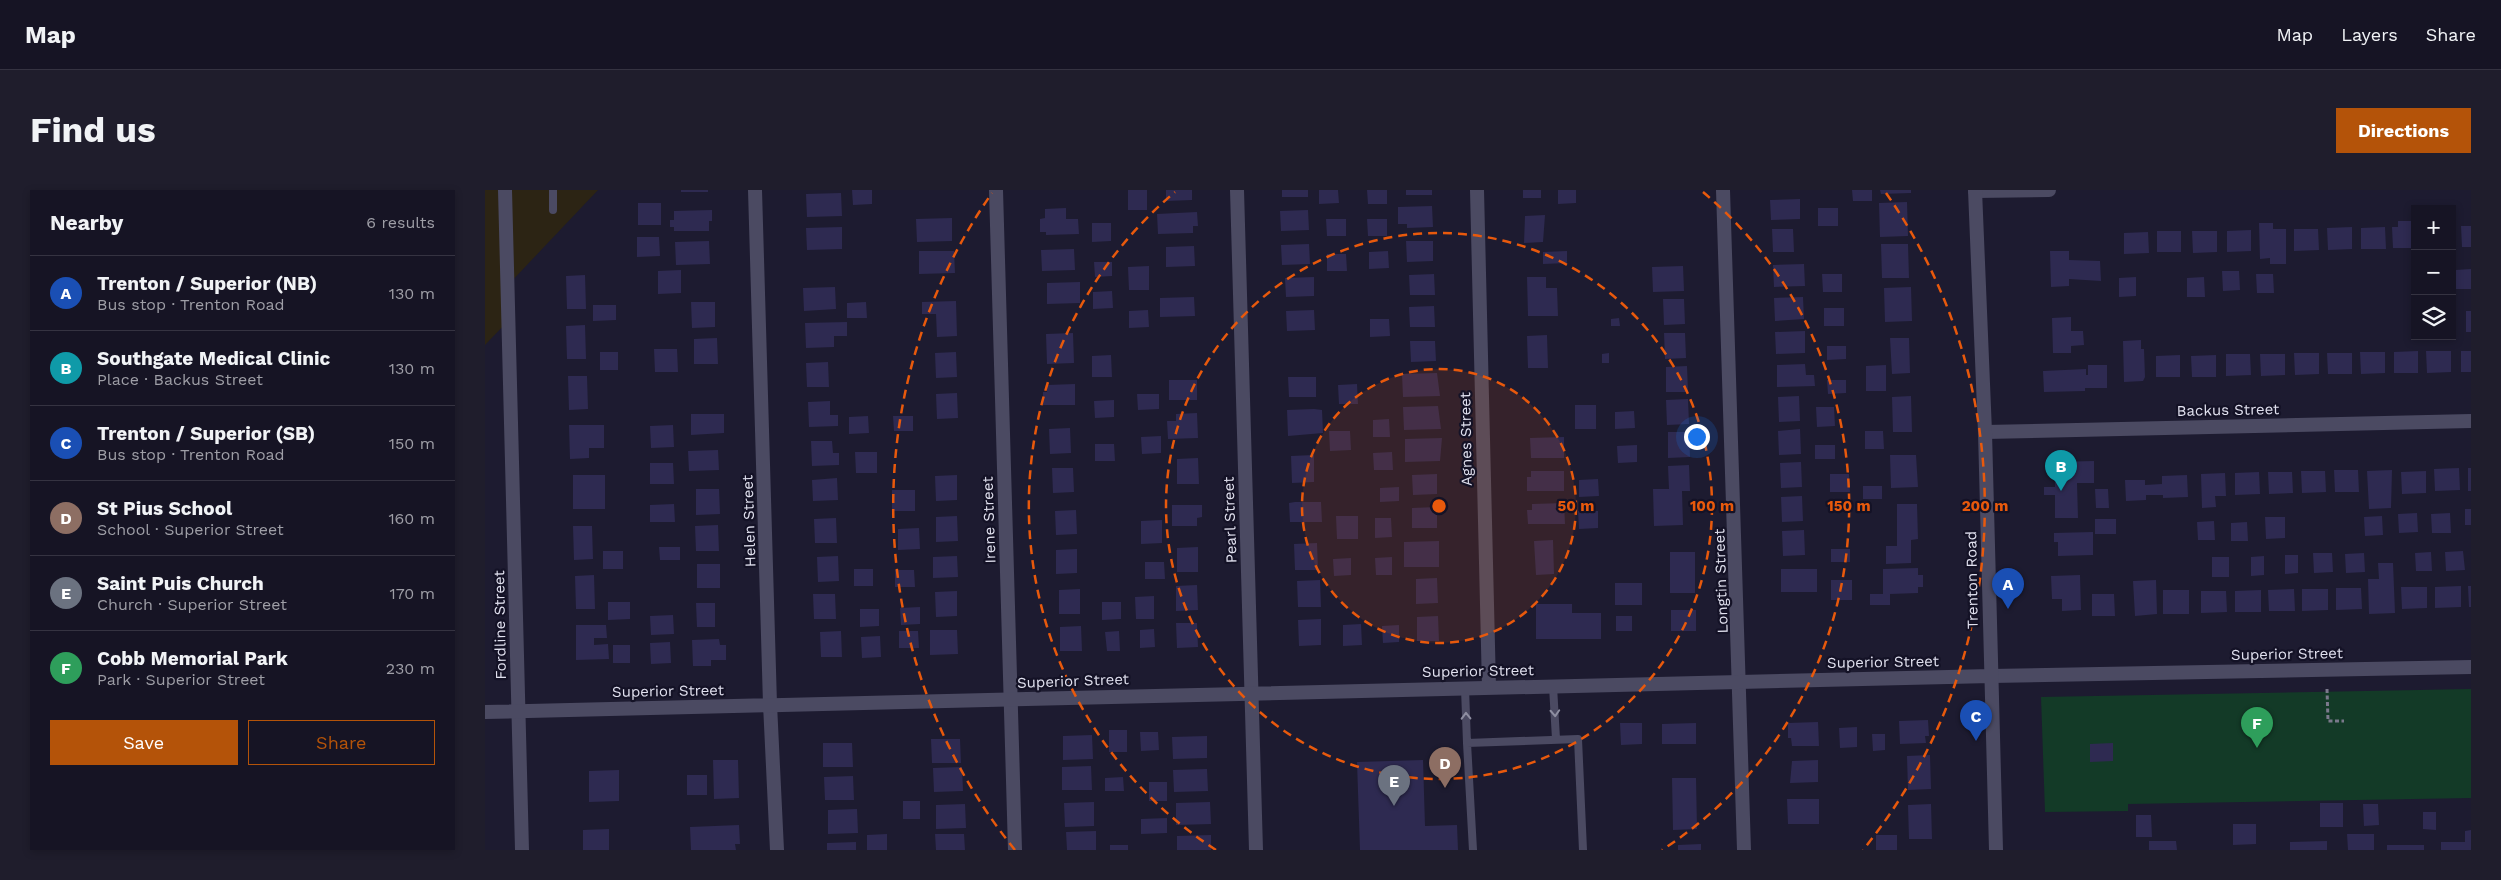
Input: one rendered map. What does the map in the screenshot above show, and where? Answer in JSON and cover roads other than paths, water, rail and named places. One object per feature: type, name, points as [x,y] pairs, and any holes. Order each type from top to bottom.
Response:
[{"type":"street","name":"Fordline Street","points":[[505,190],[522,850]]},
{"type":"street","name":"Helen Street","points":[[755,190],[770,704],[777,850]]},
{"type":"street","name":"Irene Street","points":[[996,190],[1015,850]]},
{"type":"street","name":"Pearl Street","points":[[1237,190],[1256,850]]},
{"type":"street","name":"Agnes Street","points":[[1477,190],[1489,687]]},
{"type":"street","name":"Longtin Street","points":[[1723,190],[1744,850]]},
{"type":"street","points":[[1975,191],[2049,190]]},
{"type":"street","name":"Trenton Road","points":[[1975,191],[1985,432],[1996,850]]},
{"type":"street","name":"Backus Street","points":[[1985,432],[2471,422]]},
{"type":"street","name":"Superior Street","points":[[485,712],[1251,692],[2471,666]]},
{"type":"lane","points":[[553,190],[553,210]]},
{"type":"lane","points":[[1553,686],[1556,740]]},
{"type":"lane","points":[[1465,688],[1473,850]]},
{"type":"lane","points":[[1467,744],[1578,739],[1583,850]]},
{"type":"place","name":"Southgate Medical Clinic","points":[[2061,491]]},
{"type":"place","name":"Trenton / Superior (NB)","points":[[2008,609]]},
{"type":"place","name":"Trenton / Superior (SB)","points":[[1976,741]]},
{"type":"place","name":"Cobb Memorial Park","points":[[2257,748]]},
{"type":"place","name":"St Pius School","points":[[1445,788]]},
{"type":"place","name":"Saint Puis Church","points":[[1394,806]]}]
